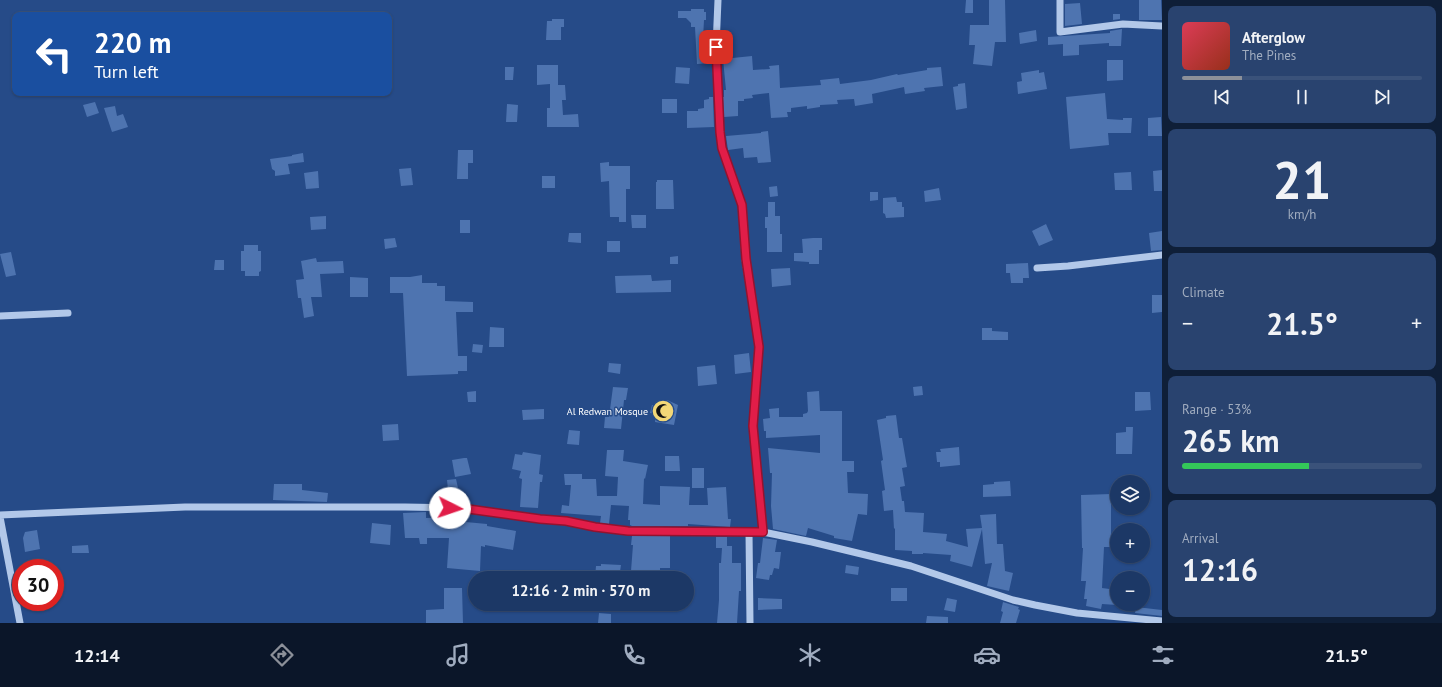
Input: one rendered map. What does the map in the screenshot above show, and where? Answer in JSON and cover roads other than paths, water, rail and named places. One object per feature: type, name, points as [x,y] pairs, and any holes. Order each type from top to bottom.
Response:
[{"type":"street","points":[[718,0],[716,47],[720,132],[722,148],[742,205],[746,259],[759,347],[753,426],[763,532]]},
{"type":"street","points":[[1060,0],[1060,32],[1123,24],[1162,26]]},
{"type":"street","points":[[1037,268],[1068,266],[1162,255]]},
{"type":"street","points":[[0,316],[68,313]]},
{"type":"street","points":[[20,623],[0,516],[178,508],[405,507],[461,508],[540,519],[566,521],[595,527],[628,531],[763,532],[812,542],[911,566],[1013,600],[1034,605],[1077,613],[1162,621]]},
{"type":"street","points":[[749,532],[750,623]]},
{"type":"place","name":"Al Redwan Mosque","points":[[663,411]]}]
